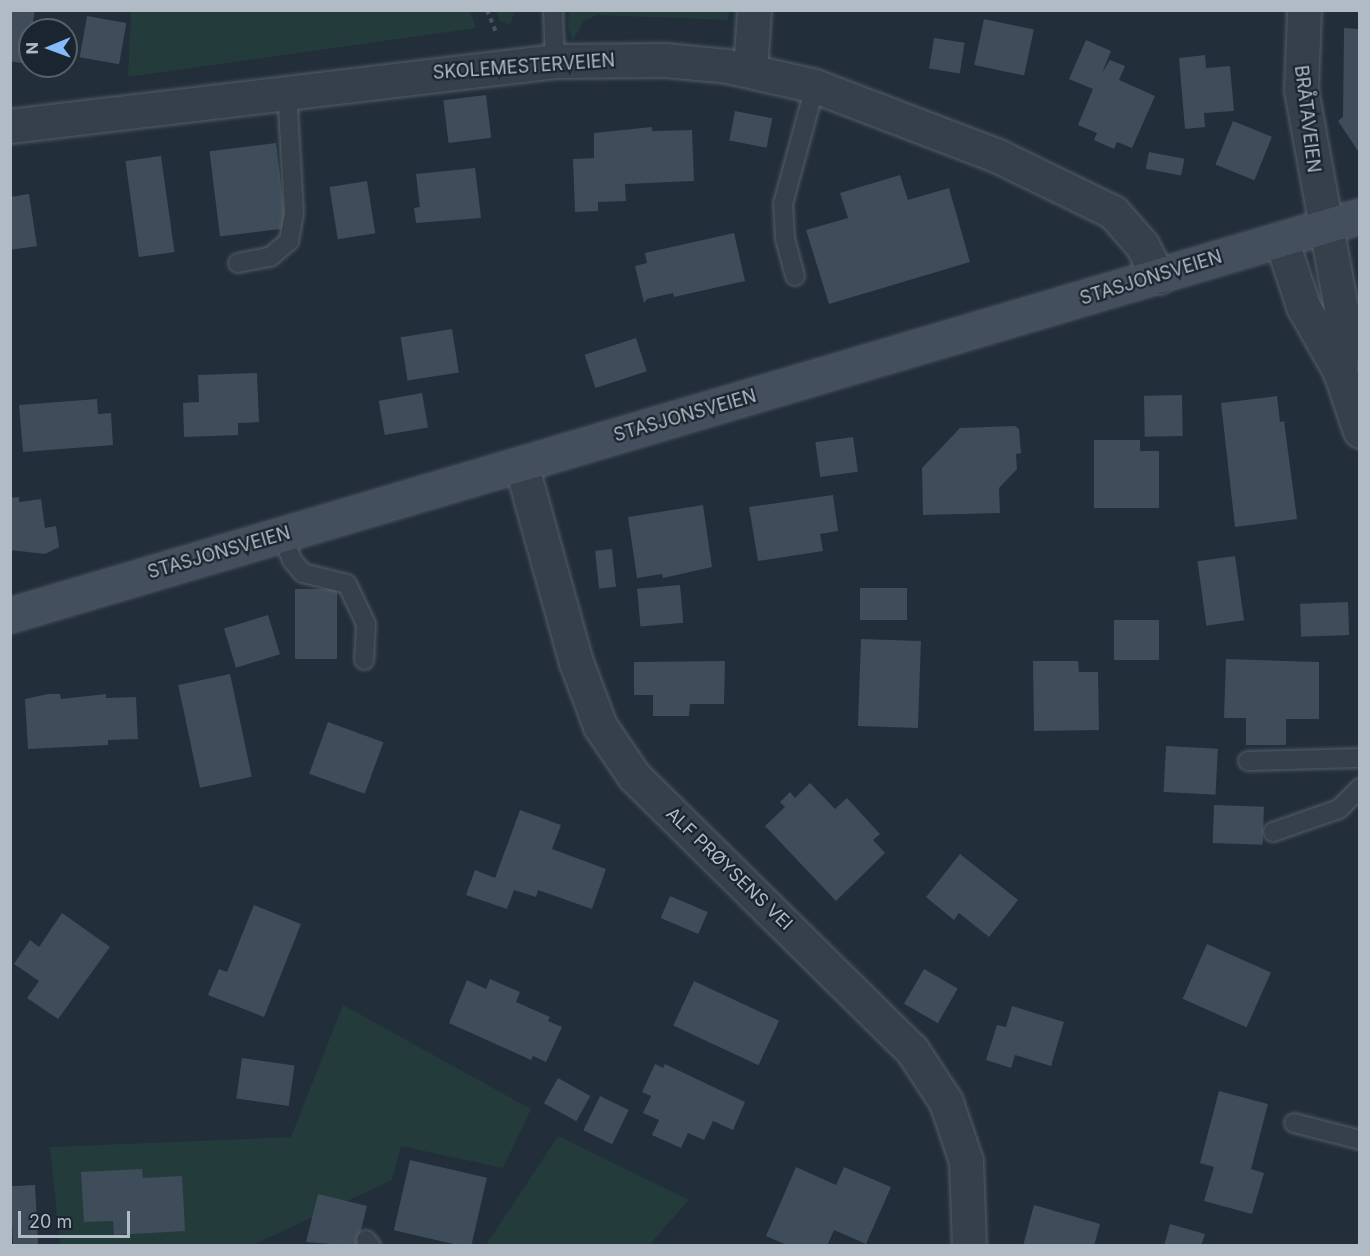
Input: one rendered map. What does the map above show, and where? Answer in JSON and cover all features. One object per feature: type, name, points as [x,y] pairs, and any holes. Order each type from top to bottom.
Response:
[{"type":"main road","name":"STASJONSVEIEN","points":[[10,615],[1359,216]]},
{"type":"street","points":[[750,70],[754,10]]},
{"type":"street","name":"BRÅTAVEIEN","points":[[1304,10],[1301,90],[1324,226],[1343,318],[1340,372]]},
{"type":"street","name":"SKOLEMESTERVEIEN","points":[[10,126],[287,91],[555,61],[666,60],[750,70],[815,86],[996,155],[1113,212],[1142,245],[1158,277]]},
{"type":"street","points":[[1281,239],[1303,306],[1340,372],[1359,431]]},
{"type":"street","name":"ALF PRØYSENS VEI","points":[[521,464],[576,662],[600,726],[634,776],[912,1050],[946,1102],[966,1161],[969,1245]]},
{"type":"lane","points":[[553,10],[555,61]]},
{"type":"lane","points":[[795,276],[785,239],[783,204],[815,86]]},
{"type":"lane","points":[[238,263],[270,257],[289,241],[294,212],[287,91]]},
{"type":"lane","points":[[282,535],[292,560],[303,573],[347,584],[366,624],[364,660]]},
{"type":"lane","points":[[1248,761],[1359,758]]},
{"type":"lane","points":[[1273,832],[1339,809],[1359,788]]},
{"type":"lane","points":[[1294,1123],[1359,1140]]},
{"type":"green space","points":[[569,10],[729,11],[728,20],[597,15],[583,22],[573,40],[568,28]]},
{"type":"green space","points":[[131,11],[470,11],[476,28],[128,77]]},
{"type":"green space","points":[[496,11],[515,11],[510,25],[500,21]]},
{"type":"green space","points":[[343,1005],[531,1109],[503,1168],[401,1146],[392,1180],[253,1245],[60,1245],[50,1147],[291,1137]]},
{"type":"green space","points":[[558,1136],[689,1200],[649,1245],[486,1245]]},
{"type":"building","points":[[10,10],[35,10],[34,18],[18,18],[18,62],[10,61]]},
{"type":"building","points":[[87,16],[126,23],[119,64],[80,57]]},
{"type":"building","points":[[984,19],[1034,30],[1024,76],[974,65]]},
{"type":"building","points":[[1344,28],[1360,29],[1360,154],[1338,121],[1343,117]]},
{"type":"building","points":[[934,38],[965,43],[960,73],[929,69]]},
{"type":"building","points":[[1086,40],[1111,51],[1102,73],[1110,60],[1125,66],[1119,80],[1155,96],[1132,148],[1117,142],[1114,149],[1094,140],[1097,133],[1078,125],[1093,89],[1069,79]]},
{"type":"building","points":[[1205,55],[1206,68],[1230,66],[1234,111],[1204,113],[1205,127],[1185,129],[1179,58]]},
{"type":"building","points":[[486,95],[491,138],[449,143],[443,100]]},
{"type":"building","points":[[735,111],[772,118],[767,148],[729,140]]},
{"type":"building","points":[[1233,121],[1272,137],[1254,180],[1215,165]]},
{"type":"building","points":[[652,127],[652,131],[692,130],[694,181],[625,184],[626,201],[598,202],[598,211],[575,212],[573,159],[594,158],[594,133]]},
{"type":"building","points":[[276,143],[286,228],[220,237],[209,151]]},
{"type":"building","points":[[1149,152],[1184,159],[1181,176],[1146,169]]},
{"type":"building","points":[[161,156],[174,252],[139,257],[125,161]]},
{"type":"building","points":[[475,168],[481,218],[416,223],[414,208],[420,207],[416,174]]},
{"type":"building","points":[[900,175],[908,200],[949,188],[970,262],[829,304],[806,230],[848,218],[840,193]]},
{"type":"building","points":[[367,181],[375,233],[338,239],[329,187]]},
{"type":"building","points":[[29,194],[37,246],[10,250],[10,197]]},
{"type":"building","points":[[734,233],[745,281],[674,297],[673,293],[647,299],[644,303],[635,266],[647,263],[645,253]]},
{"type":"building","points":[[452,329],[459,372],[408,381],[401,337]]},
{"type":"building","points":[[636,338],[647,371],[595,388],[585,355]]},
{"type":"building","points":[[257,373],[259,422],[238,423],[238,435],[184,437],[183,403],[199,402],[198,375]]},
{"type":"building","points":[[422,393],[428,427],[385,435],[379,401]]},
{"type":"building","points":[[1182,395],[1183,436],[1145,437],[1144,396]]},
{"type":"building","points":[[1277,396],[1280,422],[1284,421],[1297,519],[1235,527],[1221,403]]},
{"type":"building","points":[[97,399],[98,414],[111,413],[113,445],[23,452],[19,405]]},
{"type":"building","points":[[1015,426],[1019,429],[1021,453],[1016,454],[1017,469],[999,488],[1000,513],[923,515],[922,468],[960,428]]},
{"type":"building","points":[[853,437],[858,472],[820,477],[815,442]]},
{"type":"building","points":[[1094,440],[1140,440],[1140,451],[1159,451],[1159,508],[1094,508]]},
{"type":"building","points":[[833,495],[838,531],[820,534],[823,551],[758,561],[749,507]]},
{"type":"building","points":[[19,497],[19,502],[41,499],[45,528],[56,526],[59,547],[45,554],[10,550],[10,498]]},
{"type":"building","points":[[703,505],[712,567],[663,578],[662,574],[637,578],[628,517]]},
{"type":"building","points":[[612,549],[616,587],[599,589],[595,551]]},
{"type":"building","points":[[1235,556],[1244,620],[1206,626],[1197,561]]},
{"type":"building","points":[[680,585],[683,623],[640,627],[637,589]]},
{"type":"building","points":[[860,588],[907,588],[907,620],[860,620]]},
{"type":"building","points":[[295,589],[337,589],[337,659],[295,659]]},
{"type":"building","points":[[1348,602],[1349,635],[1301,637],[1300,604]]},
{"type":"building","points":[[268,615],[280,654],[236,668],[224,628]]},
{"type":"building","points":[[1114,620],[1159,620],[1159,660],[1114,660]]},
{"type":"building","points":[[861,639],[921,641],[918,728],[858,726]]},
{"type":"building","points":[[1226,659],[1319,662],[1319,719],[1286,719],[1286,745],[1246,745],[1246,718],[1224,718]]},
{"type":"building","points":[[725,661],[724,704],[690,704],[689,716],[653,716],[653,695],[634,695],[634,662]]},
{"type":"building","points":[[1033,661],[1078,661],[1079,672],[1098,672],[1099,730],[1034,731]]},
{"type":"building","points":[[230,674],[252,777],[200,788],[178,685]]},
{"type":"building","points":[[60,694],[61,699],[106,694],[106,698],[136,697],[138,739],[108,740],[108,745],[28,749],[25,699]]},
{"type":"building","points":[[328,722],[383,742],[365,794],[309,774]]},
{"type":"building","points":[[1166,746],[1218,749],[1216,795],[1164,792]]},
{"type":"building","points":[[810,783],[835,809],[847,798],[880,834],[873,840],[885,853],[836,901],[765,826],[785,807],[780,802],[790,792],[795,798]]},
{"type":"building","points":[[1214,805],[1264,807],[1263,845],[1213,843]]},
{"type":"building","points":[[520,810],[561,825],[552,849],[606,869],[592,909],[538,890],[536,897],[514,890],[507,909],[466,895],[475,870],[495,878]]},
{"type":"building","points":[[960,854],[1018,900],[989,937],[959,913],[954,920],[926,897]]},
{"type":"building","points":[[670,896],[708,912],[698,934],[661,918]]},
{"type":"building","points":[[254,905],[301,924],[264,1017],[208,995],[219,969],[227,972]]},
{"type":"building","points":[[62,913],[110,947],[58,1019],[27,998],[39,981],[14,964],[30,940],[39,947]]},
{"type":"building","points":[[1207,944],[1271,972],[1247,1027],[1183,999]]},
{"type":"building","points":[[924,969],[958,988],[938,1023],[904,1004]]},
{"type":"building","points":[[490,979],[520,992],[516,1002],[550,1017],[548,1021],[562,1027],[546,1062],[533,1056],[531,1060],[449,1023],[467,980],[486,989]]},
{"type":"building","points":[[694,981],[779,1021],[758,1065],[673,1025]]},
{"type":"building","points":[[1012,1006],[1064,1022],[1051,1066],[1015,1055],[1011,1068],[986,1060],[997,1025],[1006,1027]]},
{"type":"building","points":[[242,1058],[294,1065],[289,1106],[236,1099]]},
{"type":"building","points":[[655,1064],[663,1068],[665,1064],[745,1102],[733,1130],[713,1121],[704,1140],[688,1133],[681,1148],[652,1135],[659,1120],[643,1113],[651,1096],[642,1092]]},
{"type":"building","points":[[558,1078],[590,1096],[576,1121],[544,1103]]},
{"type":"building","points":[[1219,1091],[1268,1104],[1251,1169],[1264,1173],[1252,1214],[1204,1201],[1214,1167],[1200,1163]]},
{"type":"building","points":[[600,1096],[629,1110],[612,1144],[583,1130]]},
{"type":"building","points":[[410,1160],[487,1178],[471,1246],[394,1230]]},
{"type":"building","points":[[796,1167],[836,1185],[844,1167],[891,1187],[866,1244],[834,1230],[827,1246],[789,1246],[766,1236]]},
{"type":"building","points":[[142,1169],[143,1178],[182,1176],[185,1231],[114,1235],[113,1221],[84,1222],[81,1172]]},
{"type":"building","points":[[35,1185],[38,1244],[13,1245],[10,1186]]},
{"type":"building","points":[[318,1194],[367,1206],[357,1246],[306,1242]]},
{"type":"building","points":[[1034,1205],[1100,1224],[1094,1246],[1023,1246]]},
{"type":"building","points":[[1170,1224],[1205,1234],[1201,1246],[1164,1246]]}]
